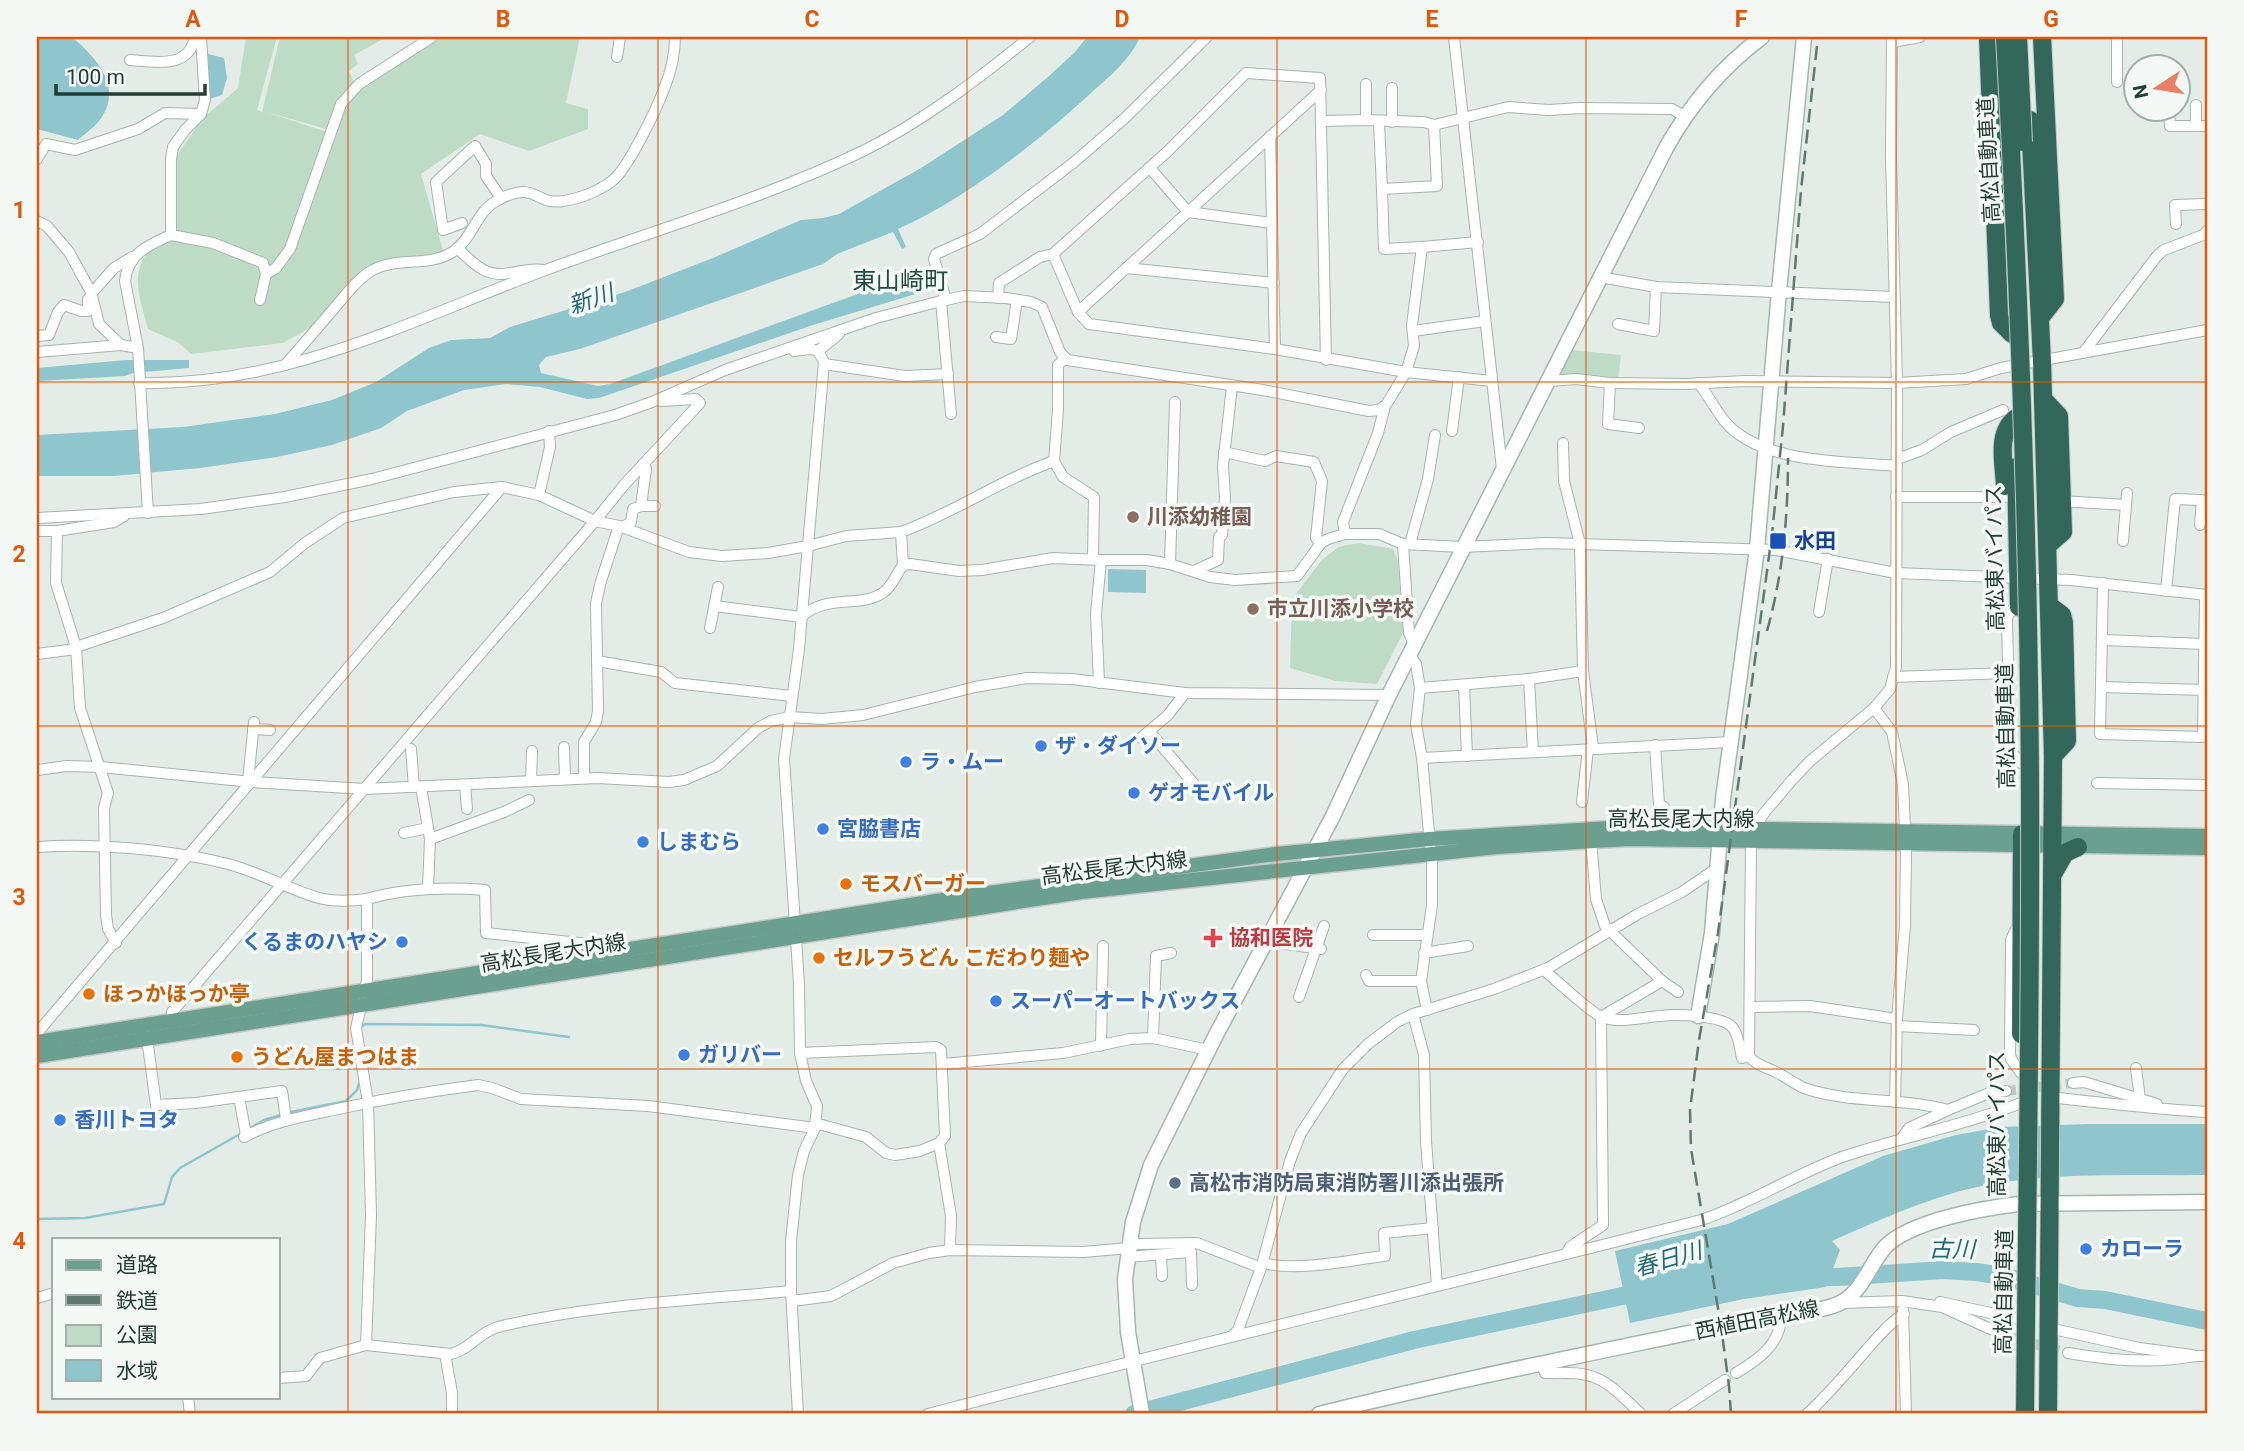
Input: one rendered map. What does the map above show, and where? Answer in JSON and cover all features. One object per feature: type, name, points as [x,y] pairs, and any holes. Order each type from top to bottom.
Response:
[{"type":"highway","points":[[1988,37],[1999,315],[2001,323],[2012,334]]},
{"type":"highway","name":"高松東バイパス","points":[[1998,37],[2014,366],[2010,414],[2019,602],[2022,839],[2017,1414]]},
{"type":"highway","name":"高松自動車道","points":[[2005,37],[2021,339],[2030,788],[2031,1069],[2025,1414]]},
{"type":"highway","name":"高松自動車道","points":[[2018,37],[2038,536],[2040,786],[2036,1414]]},
{"type":"highway","points":[[2026,37],[2039,123]]},
{"type":"highway","points":[[2042,37],[2039,123],[2040,318],[2053,755],[2048,1414]]},
{"type":"highway","points":[[2043,399],[2059,416],[2062,501],[2063,532],[2048,545]]},
{"type":"highway","points":[[2010,414],[2003,437],[2007,531],[2017,550]]},
{"type":"highway","points":[[2052,877],[2065,853],[2078,847]]},
{"type":"main road","name":"高松長尾大内線","points":[[37,1042],[172,1021],[364,997],[795,929],[1070,881],[1429,839],[1586,828],[1666,827],[1755,835],[1905,838],[2052,840],[2207,836]]},
{"type":"main road","name":"高松長尾大内線","points":[[37,1056],[147,1038],[599,952],[1081,892],[1497,847],[1720,833]]},
{"type":"main road","name":"高松長尾大内線","points":[[2052,840],[2078,847],[2207,848]]},
{"type":"street","points":[[130,60],[160,63],[180,60],[189,54],[195,37]]},
{"type":"street","points":[[171,235],[173,147],[201,114],[205,85],[201,37]]},
{"type":"street","points":[[265,274],[276,268],[290,249],[341,104],[359,84],[432,37]]},
{"type":"street","points":[[617,57],[620,37]]},
{"type":"street","points":[[284,365],[355,284],[372,270],[396,263],[430,259],[454,251],[482,212],[501,198],[520,190],[561,202],[613,181],[624,168],[664,90],[674,54],[675,37]]},
{"type":"street","points":[[139,384],[201,381],[259,372],[313,359],[544,270],[771,189],[866,149],[946,103],[1030,37]]},
{"type":"street","points":[[951,414],[943,300],[934,258],[936,254],[980,234],[1073,163],[1125,118],[1207,37]]},
{"type":"street","points":[[1454,37],[1502,473]]},
{"type":"street","points":[[1142,1414],[1125,1297],[1128,1252],[1139,1198],[1151,1165],[1208,1050],[1315,851],[1462,547],[1550,381],[1600,277],[1684,116],[1743,44],[1762,37]]},
{"type":"street","points":[[1698,1016],[1712,933],[1720,833],[1757,549],[1804,37]]},
{"type":"street","points":[[1920,37],[1892,40],[1897,656],[1890,689],[1874,708],[1810,761],[1760,819],[1755,835],[1749,1056],[1753,1062],[1802,1087],[1840,1096],[1926,1104],[1948,1110]]},
{"type":"street","points":[[2117,37],[2117,82]]},
{"type":"street","points":[[998,298],[999,283],[1040,257],[1053,254],[1150,168],[1246,73],[1320,78],[1326,360]]},
{"type":"street","points":[[1366,84],[1366,120]]},
{"type":"street","points":[[1392,88],[1392,122]]},
{"type":"street","points":[[1078,312],[1321,90]]},
{"type":"street","points":[[2170,122],[2170,126],[2202,126],[2196,105]]},
{"type":"street","points":[[1322,121],[1424,122],[1434,125],[1508,107],[1549,110],[1672,109],[1684,116]]},
{"type":"street","points":[[37,159],[46,145],[75,150],[138,129],[165,113],[201,114]]},
{"type":"street","points":[[1379,122],[1384,249],[1478,242]]},
{"type":"street","points":[[1382,190],[1437,186],[1434,125]]},
{"type":"street","points":[[1270,136],[1275,349]]},
{"type":"street","points":[[461,223],[443,230],[436,182],[475,146],[486,164],[486,176],[501,198]]},
{"type":"street","points":[[1150,168],[1188,212],[1272,223]]},
{"type":"street","points":[[2176,224],[2174,200],[2207,204]]},
{"type":"street","points":[[37,221],[47,226],[69,252],[91,293],[99,324],[121,345],[138,353]]},
{"type":"street","points":[[2083,354],[2157,256],[2164,250],[2207,231]]},
{"type":"street","points":[[37,337],[49,335],[58,312],[64,305],[81,312],[88,311],[91,293],[114,268],[147,246],[171,235],[213,243],[263,263],[265,274],[260,300]]},
{"type":"street","points":[[1345,534],[1343,522],[1378,433],[1383,407],[1406,372],[1414,346],[1413,331],[1422,247]]},
{"type":"street","points":[[457,248],[485,272],[496,275],[531,268],[544,270]]},
{"type":"street","points":[[1053,254],[1078,312],[1089,324],[1275,349],[1406,372],[1492,381]]},
{"type":"street","points":[[135,256],[130,262],[125,281],[138,353],[148,509]]},
{"type":"street","points":[[1126,268],[1274,283]]},
{"type":"street","points":[[1600,277],[1656,287],[1894,297]]},
{"type":"street","points":[[1618,324],[1654,331],[1656,287]]},
{"type":"street","points":[[37,518],[127,514],[148,509],[201,509],[285,497],[359,482],[615,415],[725,370],[876,318],[964,296],[1017,300],[1042,307],[1060,352],[1065,358],[1080,363],[1232,386],[1353,410],[1369,411],[1383,407]]},
{"type":"street","points":[[996,337],[1011,339],[1017,300]]},
{"type":"street","points":[[1413,331],[1485,321]]},
{"type":"street","points":[[818,351],[845,329]]},
{"type":"street","points":[[1550,381],[1576,379],[1610,383],[1896,383],[1966,379],[2014,366],[2207,330]]},
{"type":"street","points":[[37,352],[121,345]]},
{"type":"street","points":[[769,355],[810,349],[818,351],[824,364],[801,617],[784,759],[800,1053],[806,1081],[817,1106],[815,1125],[804,1151],[794,1202],[791,1296],[798,1414]]},
{"type":"street","points":[[1065,358],[1058,365],[1054,461],[1063,477],[1094,497],[1099,683]]},
{"type":"street","points":[[824,364],[905,376],[948,374]]},
{"type":"street","points":[[1452,431],[1459,377]]},
{"type":"street","points":[[1610,383],[1608,424],[1639,428]]},
{"type":"street","points":[[1698,383],[1728,425],[1745,439],[1766,449],[1797,456],[1897,463],[1962,427],[2010,414]]},
{"type":"street","points":[[1194,571],[1218,560],[1219,537],[1222,535],[1224,452],[1232,386]]},
{"type":"street","points":[[172,1021],[172,1012],[284,885],[643,464],[700,403],[696,399],[652,402]]},
{"type":"street","points":[[1170,564],[1175,402]]},
{"type":"street","points":[[539,495],[550,447],[550,431]]},
{"type":"street","points":[[1427,1010],[1421,981],[1432,905],[1431,855],[1416,724],[1420,688],[1409,633],[1406,544],[1428,479],[1434,435]]},
{"type":"street","points":[[1563,443],[1564,481],[1580,544],[1583,671],[1591,748],[1582,802]]},
{"type":"street","points":[[1224,452],[1265,461],[1276,456],[1314,462],[1322,481],[1316,538],[1321,543]]},
{"type":"street","points":[[37,654],[76,648],[163,618],[270,572],[305,543],[343,518],[430,496],[502,487],[539,495],[595,521],[621,527],[689,552],[722,556],[768,553],[846,536],[901,532],[928,522],[994,487],[1054,461]]},
{"type":"street","points":[[640,506],[646,469],[643,464]]},
{"type":"street","points":[[37,1033],[502,487]]},
{"type":"street","points":[[2123,541],[2127,493]]},
{"type":"street","points":[[1896,497],[2006,497]]},
{"type":"street","points":[[2166,591],[2175,499],[2203,500],[2200,525]]},
{"type":"street","points":[[2062,501],[2126,505]]},
{"type":"street","points":[[584,778],[584,742],[596,722],[598,711],[596,603],[601,580],[621,527],[631,522],[633,509],[655,506]]},
{"type":"street","points":[[37,531],[57,531],[114,522],[127,514]]},
{"type":"street","points":[[57,531],[57,583],[76,648],[80,708],[108,793],[104,808],[106,915],[108,929],[116,943]]},
{"type":"street","points":[[715,606],[801,617],[818,605],[874,597],[886,591],[903,565],[901,532]]},
{"type":"street","points":[[903,565],[960,571],[1053,558],[1147,560],[1170,564],[1210,577],[1235,580],[1297,576],[1321,543],[1345,534],[1379,534],[1406,544],[1462,547],[1546,543],[1757,549],[1828,559],[1896,573],[2049,578],[2103,583],[2206,595],[2203,737],[2100,734],[2103,583]]},
{"type":"street","points":[[1819,612],[1828,559]]},
{"type":"street","points":[[710,628],[718,587]]},
{"type":"street","points":[[2019,602],[2008,615],[2007,621],[2010,744],[2013,754],[2021,763]]},
{"type":"street","points":[[2103,640],[2205,644]]},
{"type":"street","points":[[597,661],[661,671],[675,683],[792,696]]},
{"type":"street","points":[[1420,688],[1529,679],[1583,671]]},
{"type":"street","points":[[1893,677],[2008,673]]},
{"type":"street","points":[[37,770],[66,766],[101,767],[250,782],[365,789],[584,778],[670,782],[684,780],[717,766],[766,723],[789,717],[822,719],[863,715],[975,687],[1027,678],[1072,679],[1185,693],[1389,695]]},
{"type":"street","points":[[1529,679],[1533,752]]},
{"type":"street","points":[[1464,685],[1467,756]]},
{"type":"street","points":[[2101,687],[2204,690]]},
{"type":"street","points":[[1185,693],[1168,715],[1145,735],[1194,784]]},
{"type":"street","points":[[1874,708],[1892,733],[1903,783],[1905,928],[1897,1023],[1895,1102]]},
{"type":"street","points":[[250,782],[253,725],[270,730]]},
{"type":"street","points":[[1422,758],[1731,742]]},
{"type":"street","points":[[1655,745],[1659,804],[1664,807],[1666,827]]},
{"type":"street","points":[[564,747],[565,779]]},
{"type":"street","points":[[411,749],[430,839],[428,889]]},
{"type":"street","points":[[531,781],[532,751]]},
{"type":"street","points":[[2097,783],[2207,785]]},
{"type":"street","points":[[465,785],[467,809]]},
{"type":"street","points":[[430,839],[504,813],[528,800]]},
{"type":"street","points":[[404,832],[428,828]]},
{"type":"street","points":[[1591,840],[1595,899],[1605,926],[1662,981],[1678,992]]},
{"type":"street","points":[[37,847],[106,847],[229,864],[321,898],[367,899],[428,889],[485,890],[486,933],[597,945],[599,952]]},
{"type":"street","points":[[1232,1336],[1238,1330],[1262,1266],[1290,1161],[1301,1133],[1343,1069],[1368,1044],[1397,1022],[1413,1014],[1544,970],[1611,930],[1661,905],[1717,868]]},
{"type":"street","points":[[366,1345],[372,1215],[368,1102],[356,1028],[364,997],[367,899]]},
{"type":"street","points":[[1299,997],[1324,926]]},
{"type":"street","points":[[1373,935],[1427,935]]},
{"type":"street","points":[[1266,942],[1318,949]]},
{"type":"street","points":[[1101,1046],[1103,946]]},
{"type":"street","points":[[1424,953],[1468,946]]},
{"type":"street","points":[[1153,1038],[1156,956],[1171,953]]},
{"type":"street","points":[[1544,970],[1601,1017],[1636,1020],[1659,1016],[1698,1016],[1725,1021],[1738,1036],[1742,1058],[1749,1056]]},
{"type":"street","points":[[1366,975],[1369,981],[1421,981]]},
{"type":"street","points":[[1601,1017],[1662,981]]},
{"type":"street","points":[[1751,1007],[1810,1006],[1897,1023],[1974,1030]]},
{"type":"street","points":[[1413,1014],[1424,1055],[1426,1141],[1437,1286]]},
{"type":"street","points":[[1567,1254],[1570,1247],[1603,1225],[1601,1017]]},
{"type":"street","points":[[147,1038],[156,1105],[282,1091],[286,1119]]},
{"type":"street","points":[[943,1064],[1063,1053],[1130,1039],[1153,1038],[1208,1050]]},
{"type":"street","points":[[239,1097],[245,1136],[286,1119],[368,1102],[478,1085],[520,1099],[648,1106],[815,1125],[866,1137],[886,1153],[895,1155],[920,1151],[939,1143],[945,1136],[943,1064],[941,1050],[936,1047],[800,1053]]},
{"type":"street","points":[[2136,1068],[2140,1099]]},
{"type":"street","points":[[2073,1083],[2084,1082],[2168,1108]]},
{"type":"street","points":[[1901,1138],[1909,1128],[1948,1110],[1989,1093],[2006,1091]]},
{"type":"street","points":[[2049,1103],[2207,1112]]},
{"type":"street","points":[[928,1414],[1710,1217],[1728,1211],[1805,1172],[1901,1138],[2021,1107]]},
{"type":"street","points":[[939,1143],[951,1216],[950,1250]]},
{"type":"street","points":[[1846,1299],[1885,1248],[1912,1228],[2020,1199],[2048,1197],[2207,1202]]},
{"type":"street","points":[[1128,1252],[1138,1244],[1197,1243],[1262,1266],[1296,1265],[1385,1255],[1384,1233],[1433,1228]]},
{"type":"street","points":[[280,1378],[306,1376],[320,1358],[366,1345],[445,1354],[462,1351],[481,1334],[498,1326],[571,1313],[791,1296],[831,1296],[893,1263],[950,1250],[1128,1252],[1161,1255],[1191,1252],[1192,1285]]},
{"type":"street","points":[[1161,1255],[1162,1276]]},
{"type":"street","points":[[1846,1299],[1945,1303],[2018,1316]]},
{"type":"street","name":"西植田高松線","points":[[1320,1414],[1339,1412],[1542,1364],[1721,1326],[1818,1310],[1846,1299]]},
{"type":"street","points":[[1902,1301],[1906,1414]]},
{"type":"street","points":[[1916,1302],[1942,1307],[2006,1336]]},
{"type":"street","points":[[1807,1414],[1829,1394],[1882,1333],[1904,1314]]},
{"type":"street","points":[[1736,1373],[1756,1361],[1770,1348],[1781,1324],[1781,1316]]},
{"type":"street","points":[[2049,1324],[2138,1348],[2206,1357]]},
{"type":"street","points":[[2068,1353],[2104,1359],[2174,1359],[2192,1355]]},
{"type":"street","points":[[445,1354],[452,1393],[452,1414]]},
{"type":"street","points":[[1542,1364],[1545,1373],[1571,1372],[1603,1379],[1641,1414]]},
{"type":"street","points":[[1673,1414],[1725,1380]]},
{"type":"green space","points":[[246,37],[277,37],[257,110],[262,112],[280,37],[387,37],[354,55],[358,64],[349,71],[355,84],[326,129],[266,112],[327,132],[354,93],[440,37],[580,37],[566,103],[588,109],[588,129],[529,151],[480,134],[421,174],[444,254],[368,265],[320,322],[283,343],[191,354],[179,343],[148,329],[138,276],[145,256],[153,247],[177,234],[175,158],[203,118],[238,88]]},
{"type":"green space","points":[[1571,350],[1621,355],[1618,380],[1558,378]]},
{"type":"green space","points":[[1359,543],[1393,549],[1398,562],[1403,633],[1377,684],[1335,681],[1290,668],[1292,599],[1321,561],[1338,547]]},
{"type":"water","points":[[37,37],[72,37],[97,62],[108,83],[108,105],[102,117],[78,140],[37,129]]},
{"type":"water","points":[[1087,37],[1140,37],[1131,53],[1112,74],[1024,150],[949,202],[898,229],[906,247],[902,249],[893,232],[837,254],[823,264],[580,349],[546,357],[539,365],[541,373],[598,386],[610,384],[921,271],[929,271],[932,289],[813,325],[599,398],[587,399],[540,387],[506,384],[464,390],[407,411],[381,428],[332,445],[277,457],[114,476],[37,476],[37,435],[183,427],[275,414],[332,400],[376,382],[429,348],[451,340],[490,338],[510,327],[625,292],[801,220],[839,214],[921,168],[1003,115],[1074,53]]},
{"type":"water","points":[[208,54],[224,58],[227,78],[222,95],[209,99]]},
{"type":"water","points":[[126,360],[189,360],[189,368],[125,376],[37,381],[37,368]]},
{"type":"water","points":[[1108,569],[1146,570],[1146,593],[1108,592]]},
{"type":"water","points":[[2207,1124],[2207,1175],[2063,1176],[1977,1187],[1904,1210],[1832,1241],[1840,1250],[1826,1287],[1744,1299],[1630,1323],[1615,1251],[1728,1224],[1883,1156],[1956,1135],[2000,1127]]},
{"type":"waterway","points":[[360,1028],[365,1024],[481,1025],[569,1037]]},
{"type":"waterway","points":[[291,1112],[346,1101],[357,1090],[360,1081]]},
{"type":"waterway","points":[[250,1128],[281,1115]]},
{"type":"waterway","points":[[37,1219],[85,1218],[164,1204],[172,1177],[180,1168],[240,1134]]},
{"type":"waterway","name":"古川","points":[[1807,1277],[1943,1270],[1976,1272],[2003,1276],[2078,1298],[2105,1300],[2207,1321]]},
{"type":"waterway","name":"春日川","points":[[1134,1414],[1414,1340],[1646,1291]]},
{"type":"tunnel","points":[[2006,1091],[2073,1083]]},
{"type":"tunnel","points":[[2006,1336],[2068,1353]]},
{"type":"railway","points":[[1731,1414],[1721,1326],[1691,1149],[1690,1110],[1718,933],[1772,534],[1801,190],[1818,37]]},
{"type":"railway","points":[[1767,631],[1783,545],[1788,458]]},
{"type":"place","name":"川添幼稚園","points":[[1133,517]]},
{"type":"place","name":"水田","points":[[1778,541]]},
{"type":"place","name":"市立川添小学校","points":[[1253,609]]},
{"type":"place","name":"ザ・ダイソー","points":[[1041,746]]},
{"type":"place","name":"ラ・ムー","points":[[906,762]]},
{"type":"place","name":"ゲオモバイル","points":[[1134,793]]},
{"type":"place","name":"宮脇書店","points":[[823,829]]},
{"type":"place","name":"しまむら","points":[[643,842]]},
{"type":"place","name":"モスバーガー","points":[[846,884]]},
{"type":"place","name":"協和医院","points":[[1213,938]]},
{"type":"place","name":"くるまのハヤシ","points":[[402,942]]},
{"type":"place","name":"セルフうどん こだわり麺や","points":[[819,958]]},
{"type":"place","name":"ほっかほっか亭","points":[[89,994]]},
{"type":"place","name":"スーパーオートバックス","points":[[996,1001]]},
{"type":"place","name":"ガリバー","points":[[684,1055]]},
{"type":"place","name":"うどん屋まつはま","points":[[237,1057]]},
{"type":"place","name":"香川トヨタ","points":[[60,1120]]},
{"type":"place","name":"高松市消防局東消防署川添出張所","points":[[1175,1183]]},
{"type":"place","name":"カローラ","points":[[2086,1249]]},
{"type":"district","name":"東山崎町","points":[[900,281]]},
{"type":"water label","name":"新川","points":[[591,299]]}]
